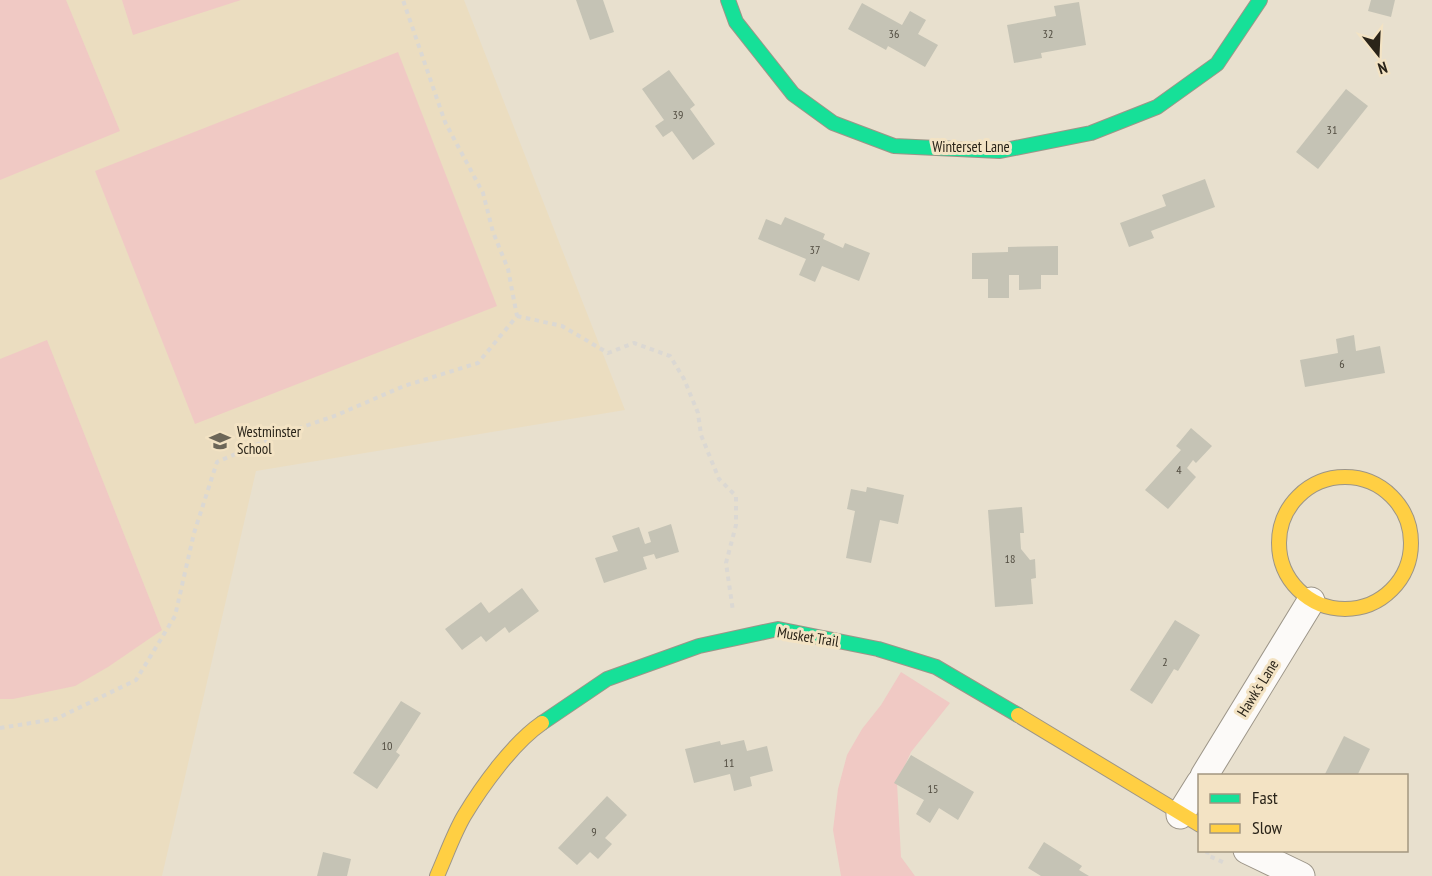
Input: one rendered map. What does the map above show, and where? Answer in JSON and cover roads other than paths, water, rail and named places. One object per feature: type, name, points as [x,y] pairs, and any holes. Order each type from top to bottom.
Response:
[{"type":"street","name":"Winterset Lane","points":[[728,0],[736,22],[793,94],[833,123],[894,146],[1000,151],[1091,133],[1157,107],[1217,64],[1260,0]]},
{"type":"street","points":[[1341,477],[1367,480],[1389,493],[1402,507],[1410,529],[1411,550],[1404,575],[1390,592],[1371,604],[1348,609],[1324,606],[1311,601],[1286,574],[1280,556],[1282,523],[1287,510],[1302,492],[1319,482],[1341,477]]},
{"type":"street","name":"Hawk's Lane","points":[[1205,774],[1311,601]]},
{"type":"street","name":"Musket Trail","points":[[436,876],[464,817],[506,757],[533,729],[607,679],[699,646],[778,629],[878,649],[936,667],[1190,820]]},
{"type":"street","points":[[1190,820],[1198,790]]},
{"type":"street","points":[[1251,852],[1301,876]]},
{"type":"place","name":"Westminster School","points":[[220,441]]}]
